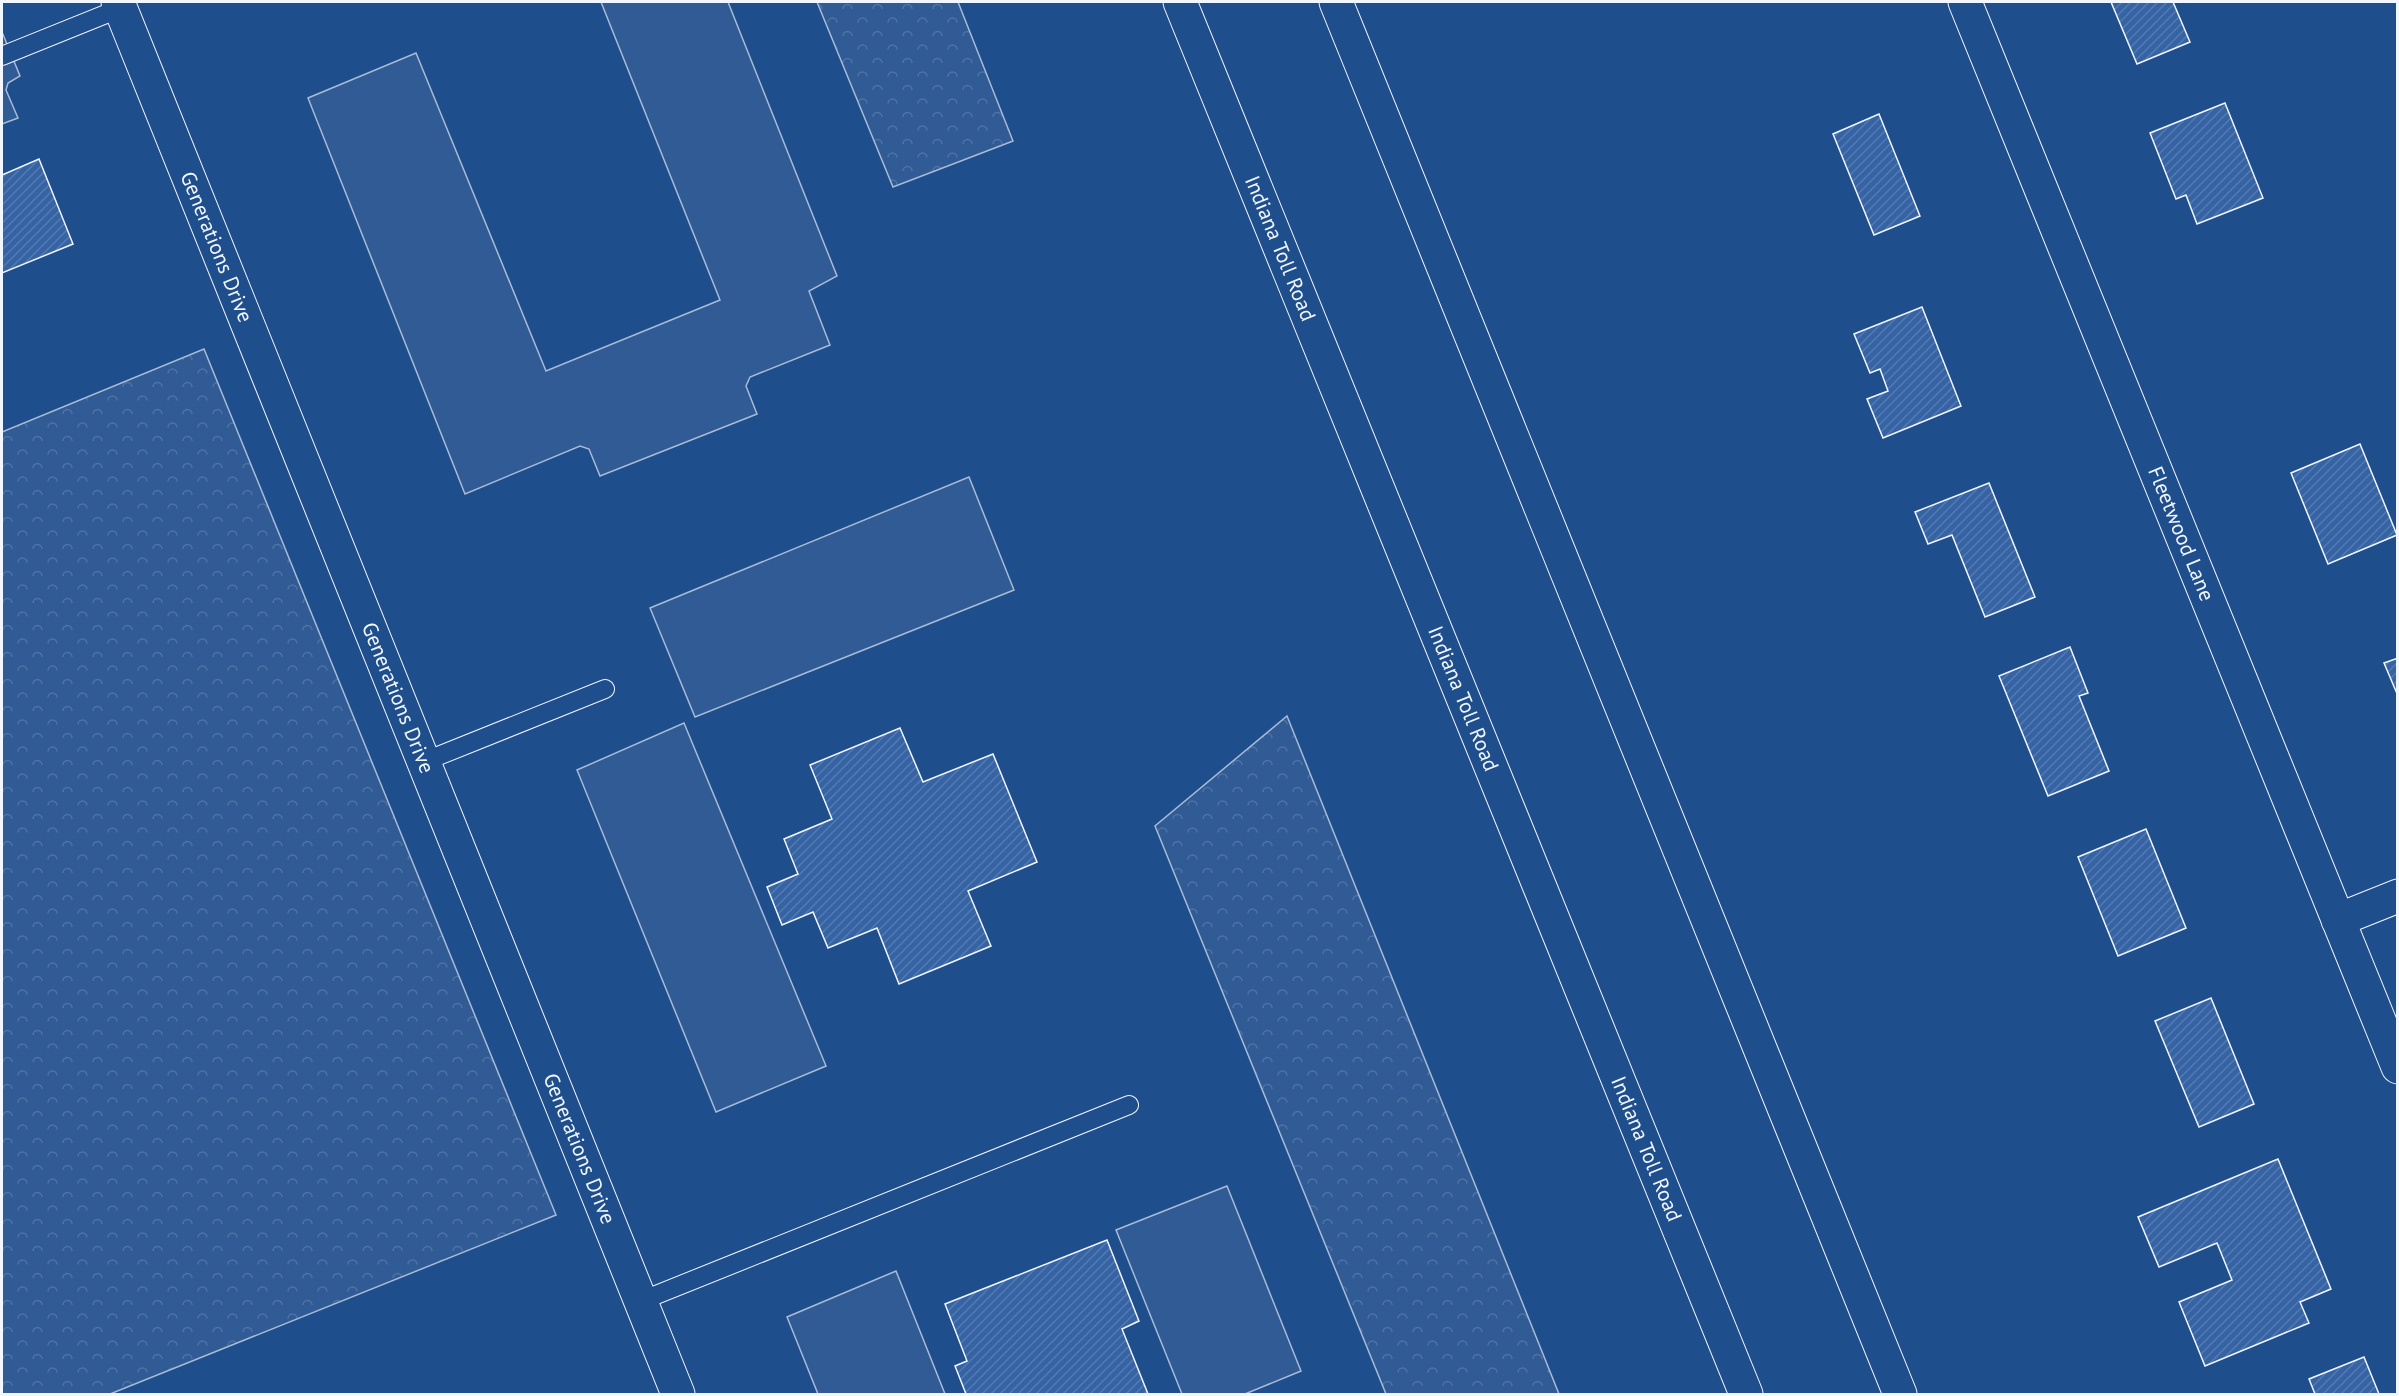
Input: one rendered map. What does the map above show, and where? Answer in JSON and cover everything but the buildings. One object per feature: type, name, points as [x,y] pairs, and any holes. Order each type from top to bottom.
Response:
[{"type":"main road","name":"Indiana Toll Road","points":[[1180,2],[1746,1395]]},
{"type":"main road","points":[[1336,2],[1900,1395]]},
{"type":"main road","name":"Fleetwood Lane","points":[[1965,2],[2397,1067]]},
{"type":"main road","name":"Generations Drive","points":[[120,5],[678,1395]]},
{"type":"main road","points":[[2338,920],[2397,896]]},
{"type":"lane","points":[[2,56],[120,5]]},
{"type":"lane","points":[[423,762],[605,689]]},
{"type":"lane","points":[[640,1301],[1129,1105]]},
{"type":"shaded area","points":[[601,2],[728,2],[837,276],[809,291],[830,345],[750,377],[746,386],[757,414],[600,476],[589,449],[580,446],[465,494],[308,98],[416,53],[546,371],[720,300]]},
{"type":"shaded area","points":[[2,32],[20,76],[8,83],[6,90],[18,118],[2,124]]},
{"type":"shaded area","points":[[969,477],[1014,590],[695,717],[650,608]]},
{"type":"shaded area","points":[[684,723],[826,1066],[716,1112],[577,770]]},
{"type":"shaded area","points":[[1227,1186],[1301,1371],[1245,1394],[1182,1394],[1116,1230]]},
{"type":"shaded area","points":[[896,1271],[945,1394],[818,1394],[787,1317]]},
{"type":"green space","points":[[817,2],[958,2],[1013,141],[893,187]]},
{"type":"green space","points":[[204,349],[556,1215],[110,1394],[2,1394],[2,432]]},
{"type":"green space","points":[[1287,716],[1559,1394],[1386,1394],[1155,826]]}]
